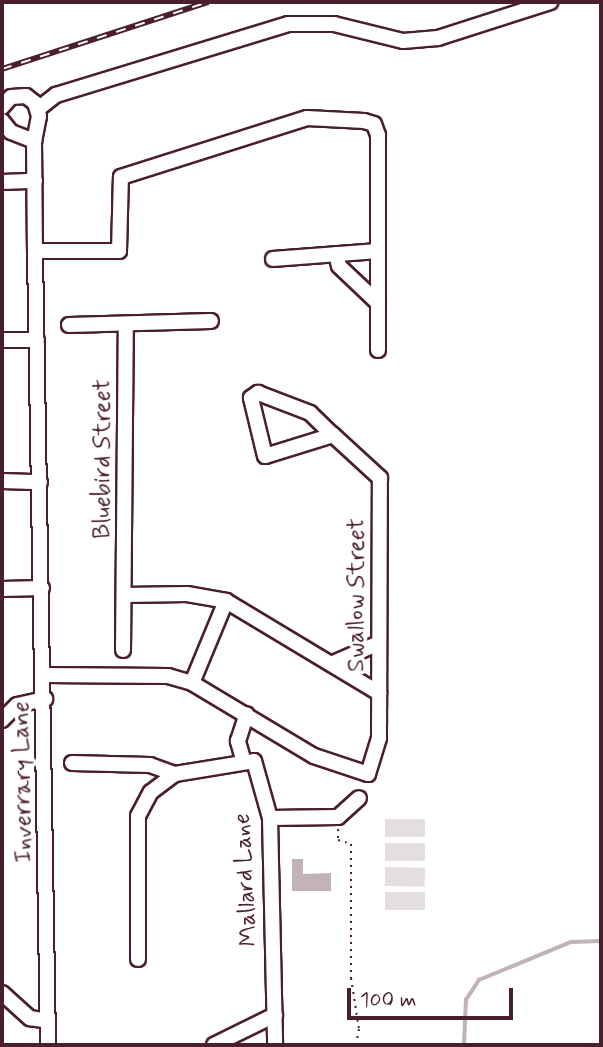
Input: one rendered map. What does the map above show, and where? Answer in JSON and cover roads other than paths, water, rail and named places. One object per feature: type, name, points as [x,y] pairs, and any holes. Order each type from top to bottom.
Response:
[{"type":"street","points":[[2,107],[19,95],[30,99],[38,109],[56,96],[288,24],[334,24],[403,41],[438,38],[550,2]]},
{"type":"street","name":"Inverrary Lane","points":[[38,109],[34,141],[34,181],[45,676],[48,1045]]},
{"type":"street","points":[[35,251],[119,251],[121,177],[307,118],[364,121],[374,124],[378,143],[377,350]]},
{"type":"street","points":[[2,121],[11,132],[34,141]]},
{"type":"street","points":[[2,183],[34,181]]},
{"type":"street","points":[[273,258],[378,251]]},
{"type":"street","points":[[336,254],[339,266],[378,303]]},
{"type":"street","points":[[69,325],[211,321]]},
{"type":"street","name":"Bluebird Street","points":[[123,650],[126,324]]},
{"type":"street","points":[[2,340],[37,340]]},
{"type":"street","name":"Swallow Street","points":[[247,714],[314,756],[368,774],[379,738],[380,478],[310,413],[258,393],[252,394],[265,456],[333,435]]},
{"type":"street","points":[[2,481],[40,482]]},
{"type":"street","points":[[2,589],[42,588]]},
{"type":"street","points":[[125,595],[187,594],[226,601],[379,693]]},
{"type":"street","points":[[192,683],[226,601]]},
{"type":"street","points":[[331,664],[379,643]]},
{"type":"street","points":[[45,676],[168,676],[192,683],[247,714],[238,741],[243,759],[175,774],[151,792],[138,816],[138,959]]},
{"type":"street","points":[[2,720],[17,705],[45,699]]},
{"type":"street","name":"Mallard Lane","points":[[243,759],[254,761],[270,818],[275,1045]]},
{"type":"street","points":[[72,763],[150,765],[175,774]]},
{"type":"street","points":[[270,818],[338,817],[359,798]]},
{"type":"street","points":[[2,993],[30,1018],[48,1021]]},
{"type":"street","points":[[220,1043],[275,1015]]},
{"type":"street","points":[[220,1043],[243,1045]]},
{"type":"waterway","points":[[464,1045],[466,1000],[479,980],[571,942],[601,941]]},
{"type":"railway","points":[[2,69],[208,2]]}]
